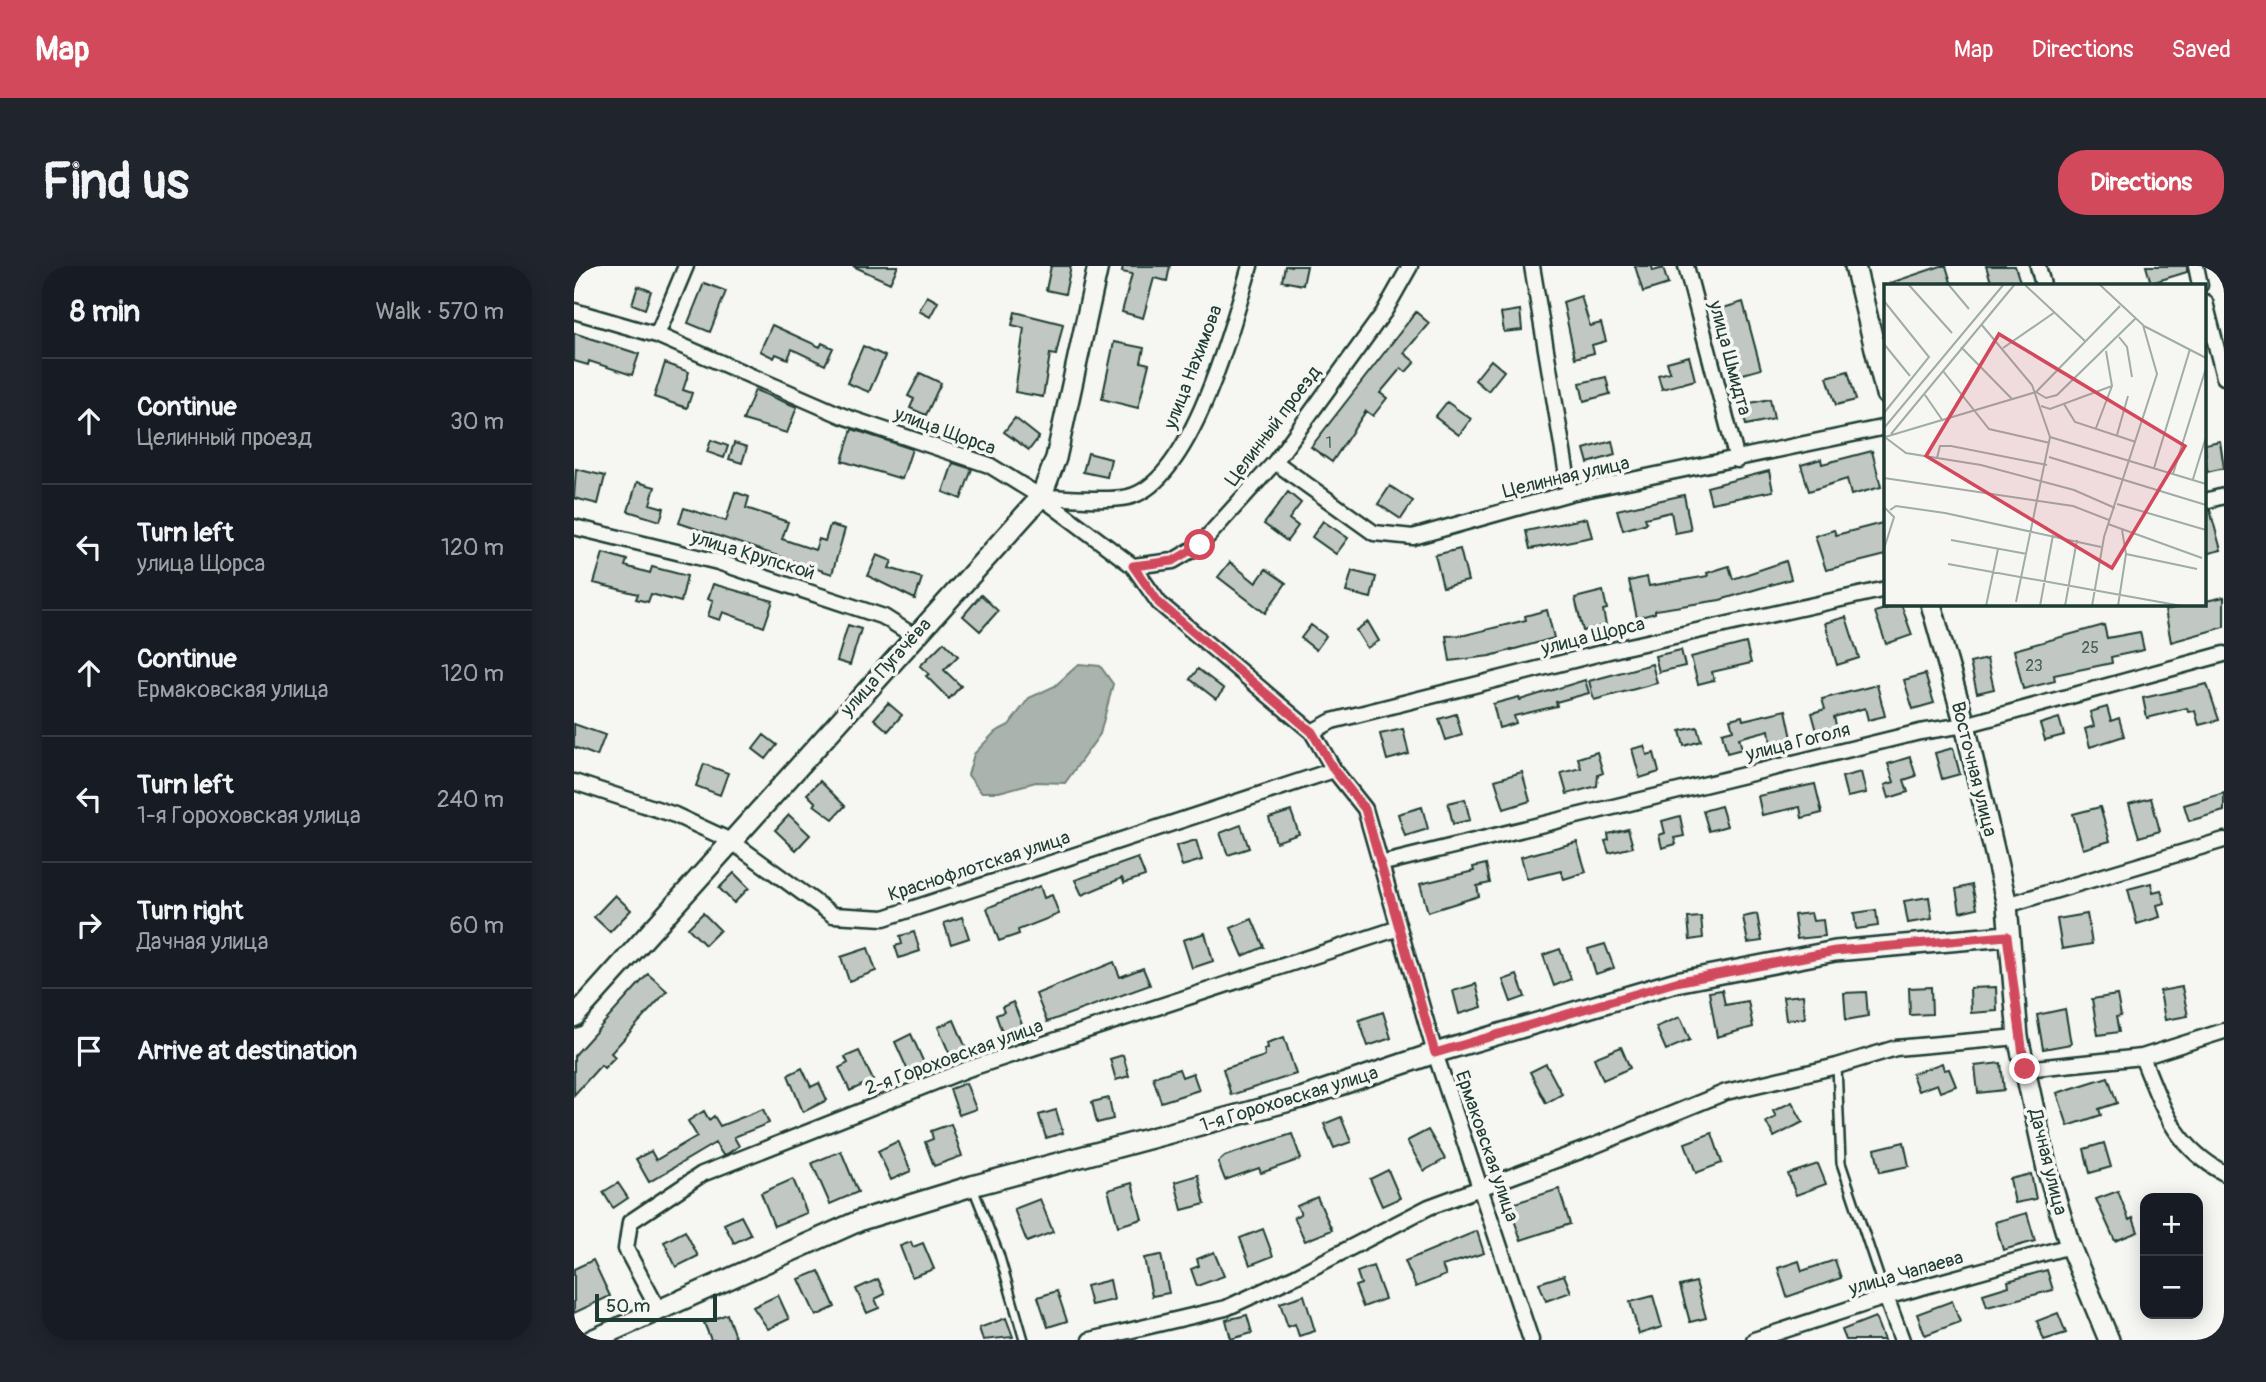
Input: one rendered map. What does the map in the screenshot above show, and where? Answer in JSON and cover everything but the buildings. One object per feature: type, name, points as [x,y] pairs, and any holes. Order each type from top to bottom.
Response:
[{"type":"street","points":[[657,335],[685,266]]},
{"type":"street","name":"улица Пугачёва","points":[[574,1017],[1041,497],[1056,458],[1098,266]]},
{"type":"street","name":"улица Нахимова","points":[[1041,497],[1128,497],[1162,477],[1192,431],[1230,334],[1250,266]]},
{"type":"street","name":"Целинный проезд","points":[[1133,566],[1173,561],[1200,545],[1275,462],[1384,312],[1410,266]]},
{"type":"street","points":[[1532,266],[1570,493]]},
{"type":"street","name":"улица Шмидта","points":[[1686,266],[1737,460]]},
{"type":"street","points":[[1855,266],[1884,386]]},
{"type":"street","points":[[2038,266],[2043,284]]},
{"type":"street","points":[[2196,266],[2200,284]]},
{"type":"street","points":[[2206,306],[2224,377]]},
{"type":"street","name":"улица Щорса","points":[[574,311],[657,335],[843,416],[989,465],[1041,497],[1133,566],[1159,603],[1312,732],[1334,770]]},
{"type":"street","name":"Целинная улица","points":[[1275,462],[1374,533],[1413,537],[1570,493],[1884,427]]},
{"type":"street","points":[[2206,501],[2224,496]]},
{"type":"street","name":"улица Крупской","points":[[574,527],[719,562],[884,617],[914,636]]},
{"type":"street","name":"улица Щорса","points":[[1312,732],[1332,721],[1625,647],[1884,589]]},
{"type":"street","name":"Восточная улица","points":[[1932,606],[1965,725],[2007,905],[2007,936]]},
{"type":"street","name":"улица Гоголя","points":[[1380,864],[1920,732],[1965,725],[2224,654]]},
{"type":"street","name":"Краснофлотская улица","points":[[574,782],[675,815],[731,841],[833,915],[884,918],[1334,770]]},
{"type":"street","name":"Ермаковская улица","points":[[1334,770],[1365,809],[1435,1053],[1531,1340]]},
{"type":"street","points":[[2007,905],[2224,839]]},
{"type":"street","name":"2-я Гороховская улица","points":[[659,1311],[626,1249],[630,1222],[702,1174],[968,1069],[1399,928]]},
{"type":"street","name":"Дачная улица","points":[[2007,936],[2018,1037],[2048,1169],[2070,1246],[2109,1340]]},
{"type":"street","name":"1-я Гороховская улица","points":[[592,1340],[862,1220],[972,1186],[1288,1101],[1435,1053],[1676,982],[1835,951],[2007,936]]},
{"type":"street","points":[[2025,1069],[2142,1057],[2224,1031]]},
{"type":"street","points":[[1090,1340],[1226,1308],[1296,1276],[1429,1207],[1591,1147],[1726,1092],[1837,1066],[1896,1048],[2018,1037]]},
{"type":"street","points":[[2142,1057],[2172,1129],[2206,1164],[2224,1173]]},
{"type":"street","name":"улица Чапаева","points":[[1754,1340],[1886,1297],[2070,1246]]},
{"type":"street","points":[[1886,1297],[1902,1340]]},
{"type":"lane","points":[[1837,1066],[1841,1163],[1886,1297]]},
{"type":"lane","points":[[972,1186],[999,1254],[1024,1340]]},
{"type":"shaded area","points":[[1079,664],[1100,666],[1113,684],[1100,734],[1065,783],[1036,782],[999,792],[981,792],[968,775],[974,754],[995,732],[1009,725],[1029,698],[1055,686]]},
{"type":"route","points":[[1200,545],[1173,561],[1133,566],[1159,603],[1312,732],[1334,770],[1365,809],[1435,1053],[1676,982],[1835,951],[2007,936],[2018,1037],[2025,1069]]}]
